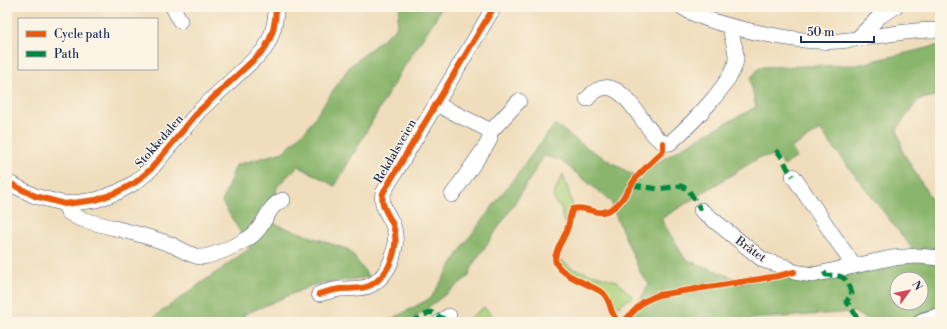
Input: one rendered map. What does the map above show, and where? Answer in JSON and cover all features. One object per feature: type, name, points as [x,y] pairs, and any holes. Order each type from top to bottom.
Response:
[{"type":"main road","points":[[922,322],[940,317]]},
{"type":"street","points":[[173,7],[180,21]]},
{"type":"street","name":"Stokkedalen","points":[[7,182],[35,196],[64,204],[107,197],[136,182],[151,169],[199,111],[264,50],[271,38],[276,24],[276,7]]},
{"type":"street","name":"Rekdalsveien","points":[[319,294],[371,285],[380,278],[388,266],[394,253],[396,241],[392,224],[381,200],[383,193],[494,7]]},
{"type":"street","points":[[682,7],[701,17],[730,27],[801,39],[838,41],[909,32],[940,30]]},
{"type":"street","points":[[858,38],[880,16],[895,7]]},
{"type":"street","points":[[587,99],[597,90],[604,88],[613,90],[631,104],[657,138],[663,143],[670,143],[728,82],[734,68],[736,58],[730,27]]},
{"type":"street","points":[[489,130],[493,129],[519,101]]},
{"type":"street","points":[[436,104],[489,130]]},
{"type":"street","points":[[452,195],[490,139],[489,130]]},
{"type":"street","points":[[793,176],[854,266]]},
{"type":"street","points":[[64,204],[68,212],[78,218],[172,245],[186,252],[204,256],[240,243],[260,229],[274,205],[283,200]]},
{"type":"street","name":"Bråtet","points":[[701,210],[763,260],[786,267],[794,272],[812,275],[907,256],[940,258]]},
{"type":"green space","points":[[400,7],[441,7],[436,18],[401,71],[335,186],[298,166],[277,187],[272,223],[349,250],[369,277],[313,285],[243,315],[248,322],[147,322],[250,248],[222,202],[236,165],[283,152],[307,129],[350,66],[396,28]]},
{"type":"green space","points":[[940,45],[940,95],[918,100],[897,129],[903,152],[940,214],[940,322],[871,322],[854,312],[751,319],[746,322],[627,322],[649,284],[641,274],[612,207],[612,202],[560,160],[544,156],[509,212],[474,263],[468,277],[409,322],[386,322],[431,298],[465,243],[555,124],[587,148],[635,176],[700,137],[756,107],[750,79],[760,67],[856,65]],"holes":[[[820,130],[917,255],[794,272],[744,282],[685,259],[661,219],[760,157],[777,156],[784,166],[797,157],[791,148]]]},
{"type":"green space","points":[[563,174],[573,206],[569,212],[566,224],[562,217],[562,208],[556,204],[553,196]]},
{"type":"green space","points":[[561,260],[573,269],[617,281],[633,297],[622,303],[615,310],[614,302],[600,286],[570,272],[560,262]]},
{"type":"green space","points":[[484,307],[497,322],[465,322]]},
{"type":"marked path","points":[[776,150],[793,176]]},
{"type":"marked path","points":[[632,185],[658,189],[681,186],[688,189],[701,210]]},
{"type":"marked path","points":[[824,272],[826,275],[838,276],[846,280],[852,294],[846,302],[851,307],[859,322]]},
{"type":"marked path","points":[[411,322],[430,312],[444,319]]},
{"type":"cycle path","points":[[7,182],[35,196],[65,204],[96,200],[118,192],[136,182],[151,169],[199,111],[264,50],[270,40],[276,7]]},
{"type":"cycle path","points":[[319,294],[332,290],[367,287],[378,280],[389,266],[394,250],[395,233],[384,206],[382,198],[383,193],[494,7]]},
{"type":"cycle path","points":[[619,322],[614,316],[606,296],[567,274],[557,264],[555,258],[567,229],[573,209],[581,208],[596,212],[603,212],[614,207],[619,203],[633,182],[646,167],[663,151],[663,143]]},
{"type":"cycle path","points":[[623,322],[643,302],[658,295],[778,276],[794,272]]}]
